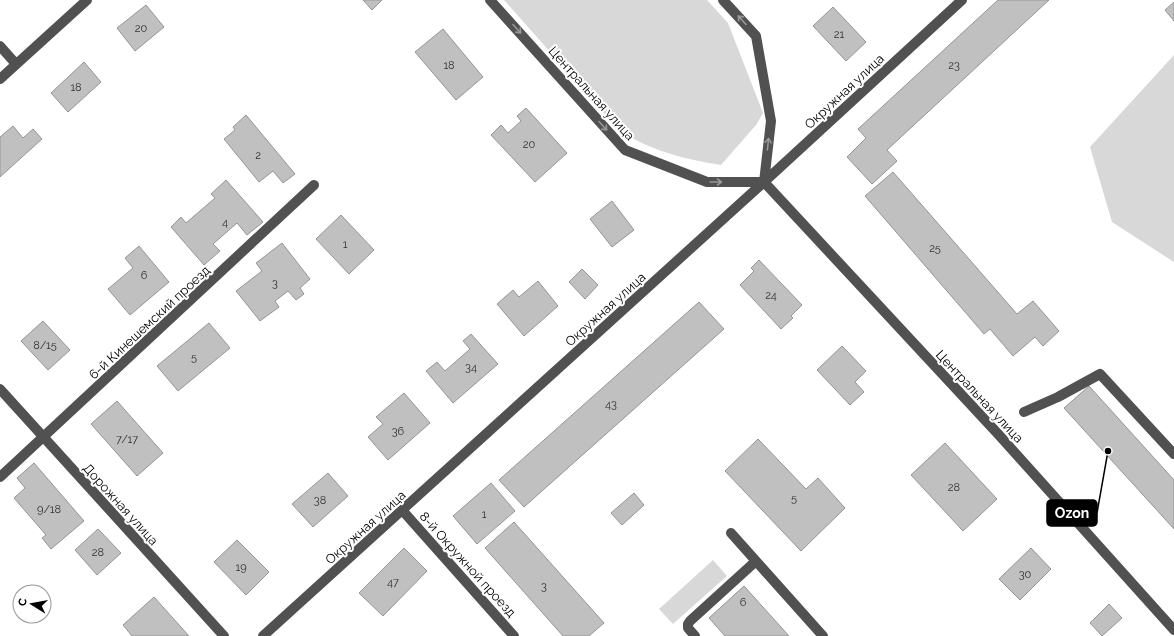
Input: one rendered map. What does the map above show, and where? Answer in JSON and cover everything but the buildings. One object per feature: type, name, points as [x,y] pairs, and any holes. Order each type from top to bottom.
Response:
[{"type":"street","points":[[0,78],[87,0]]},
{"type":"street","name":"Центральная улица","points":[[490,0],[625,150],[707,182],[764,182],[994,429],[1174,630]]},
{"type":"street","points":[[723,0],[756,36],[771,121],[764,182]]},
{"type":"street","name":"Окружная улица","points":[[263,636],[764,182],[962,0]]},
{"type":"street","points":[[0,46],[16,64]]},
{"type":"street","name":"6-й Кинешемский проезд","points":[[0,477],[44,438],[314,185]]},
{"type":"street","points":[[1024,412],[1058,397],[1100,374],[1174,453]]},
{"type":"street","name":"Дорожная улица","points":[[0,389],[224,636]]},
{"type":"street","name":"8-й Окружной проезд","points":[[402,510],[514,636]]},
{"type":"street","points":[[731,533],[823,636]]},
{"type":"street","points":[[695,636],[688,628],[690,621],[756,561]]},
{"type":"shaded area","points":[[504,0],[707,0],[728,23],[763,113],[756,125],[721,165],[681,157],[644,144],[620,131]]},
{"type":"shaded area","points":[[1174,55],[1174,262],[1112,222],[1090,147]]},
{"type":"shaded area","points":[[713,560],[727,576],[673,624],[659,609]]},
{"type":"place","name":"Ozon","points":[[1108,451]]}]
